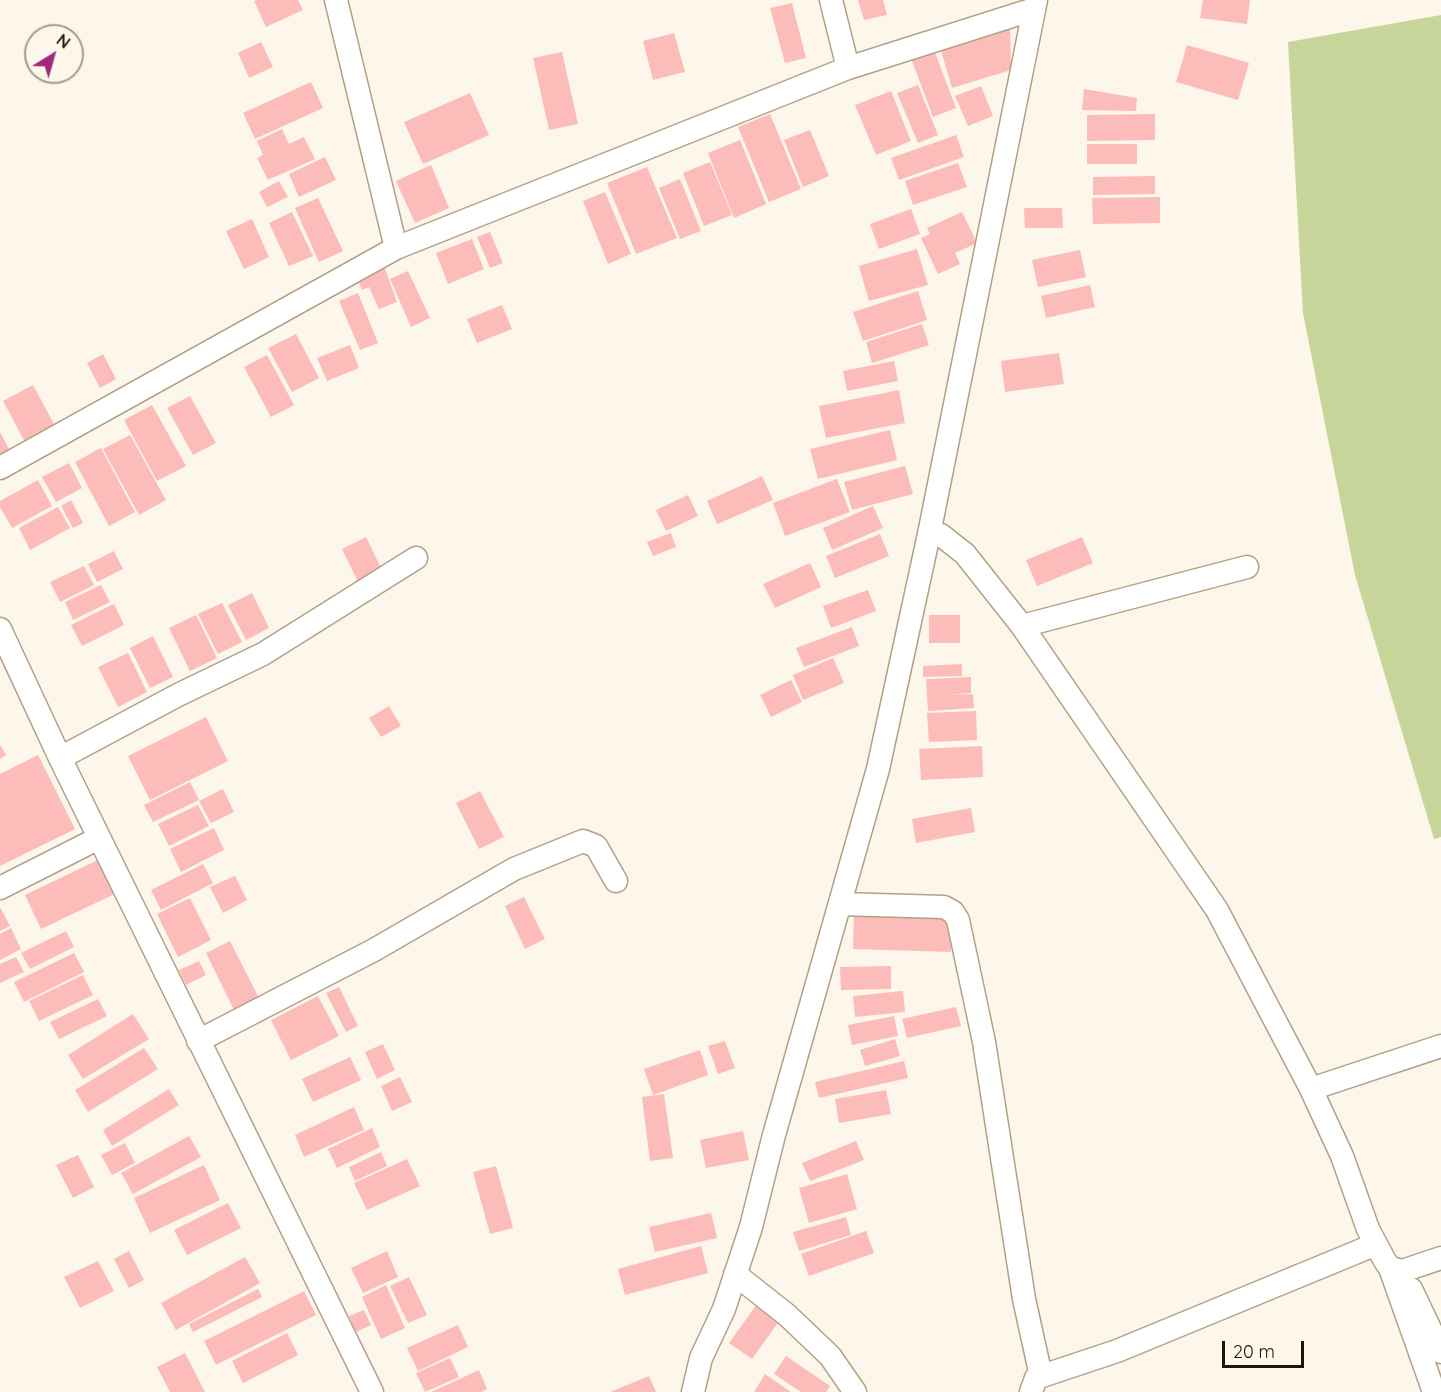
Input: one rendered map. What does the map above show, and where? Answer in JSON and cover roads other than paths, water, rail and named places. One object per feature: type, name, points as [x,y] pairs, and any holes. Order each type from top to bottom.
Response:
[{"type":"street","points":[[336,0],[396,248]]},
{"type":"street","points":[[831,0],[848,68]]},
{"type":"street","points":[[0,468],[396,248],[848,68],[1035,4]]},
{"type":"street","points":[[693,1392],[701,1358],[724,1309],[735,1274],[878,769],[929,534],[1035,4]]},
{"type":"street","points":[[929,534],[941,536],[965,554],[1022,626],[1217,910],[1311,1089],[1342,1156],[1374,1245],[1396,1270],[1441,1352]]},
{"type":"street","points":[[60,758],[178,695],[263,654],[416,558]]},
{"type":"street","points":[[1022,626],[1247,567]]},
{"type":"street","points":[[0,629],[99,838],[372,1392]]},
{"type":"street","points":[[0,888],[99,838]]},
{"type":"street","points":[[198,1041],[374,950],[514,870],[583,841],[596,846],[616,881]]},
{"type":"street","points":[[840,904],[944,907],[953,912],[958,920],[984,1042],[1036,1384],[1374,1245]]},
{"type":"street","points":[[1311,1089],[1441,1046]]},
{"type":"street","points":[[1396,1270],[1441,1258]]},
{"type":"street","points":[[1396,1270],[1434,1392]]},
{"type":"street","points":[[735,1274],[787,1315],[830,1356],[855,1392]]}]
